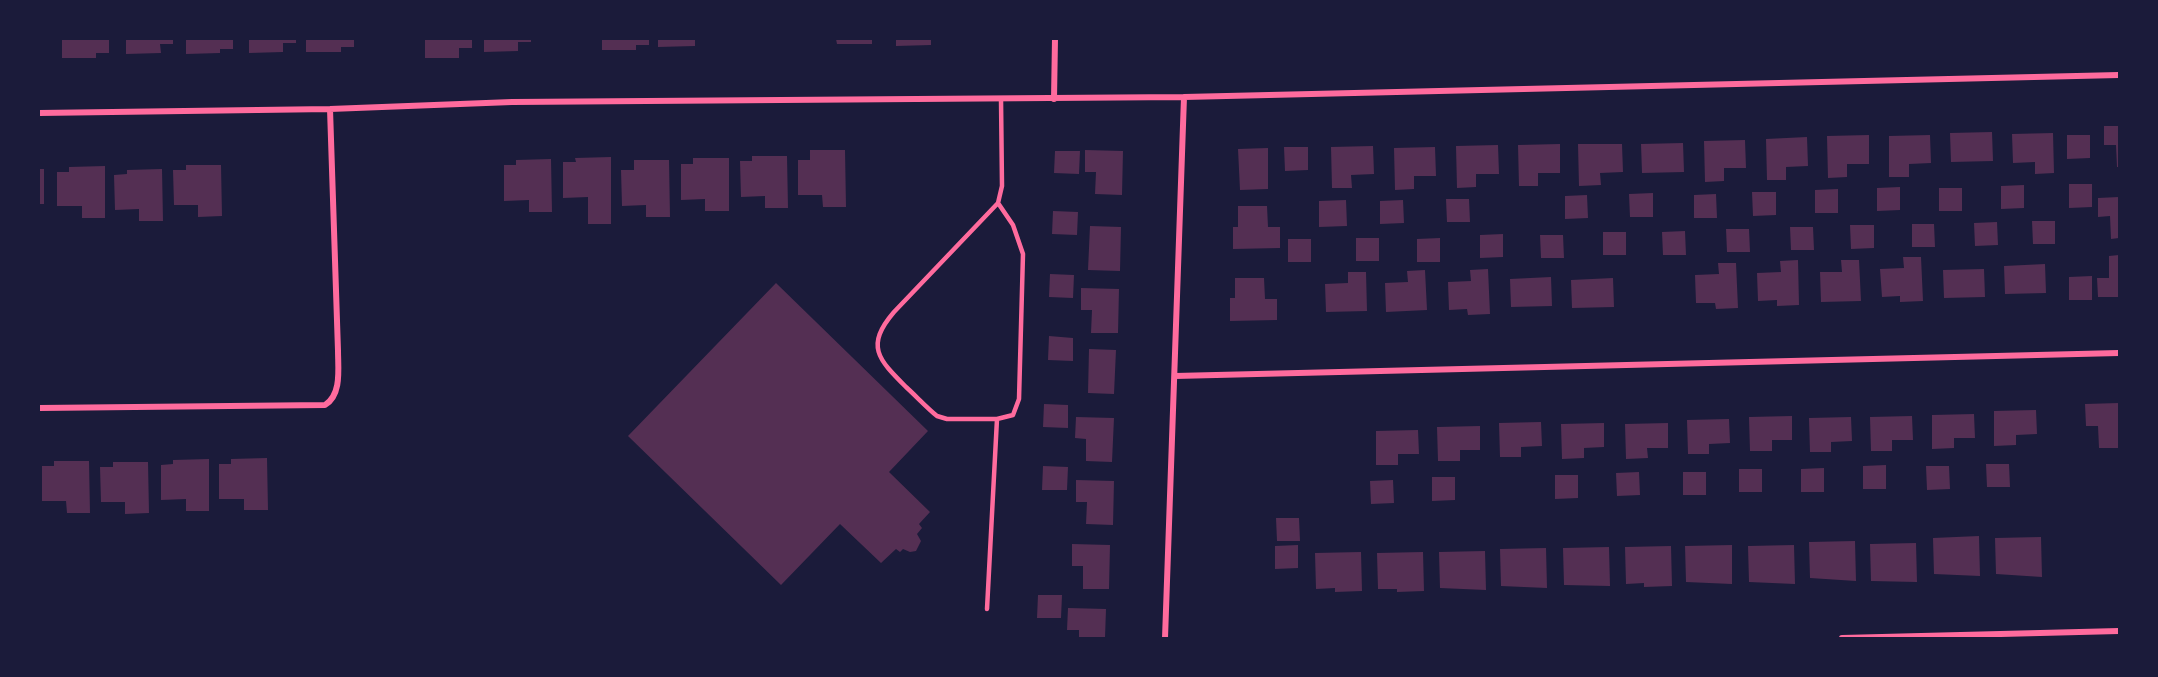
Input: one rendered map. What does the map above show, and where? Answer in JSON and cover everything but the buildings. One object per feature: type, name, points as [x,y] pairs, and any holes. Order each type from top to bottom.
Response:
[{"type":"street","points":[[1054,99],[1055,39]]},
{"type":"street","points":[[39,113],[330,110],[512,102],[1184,97],[2119,75]]},
{"type":"street","points":[[1165,638],[1184,97]]},
{"type":"street","points":[[39,408],[325,405],[334,397],[338,381],[338,351],[330,110]]},
{"type":"street","points":[[1174,376],[2119,353]]},
{"type":"street","points":[[1842,638],[2119,631]]},
{"type":"lane","points":[[998,204],[1020,240],[1024,268],[1019,399],[1013,415],[997,419],[946,419],[937,416],[887,368],[878,353],[877,342],[883,325],[894,312],[998,204],[1002,186],[1001,99]]},
{"type":"lane","points":[[987,609],[997,419]]}]
